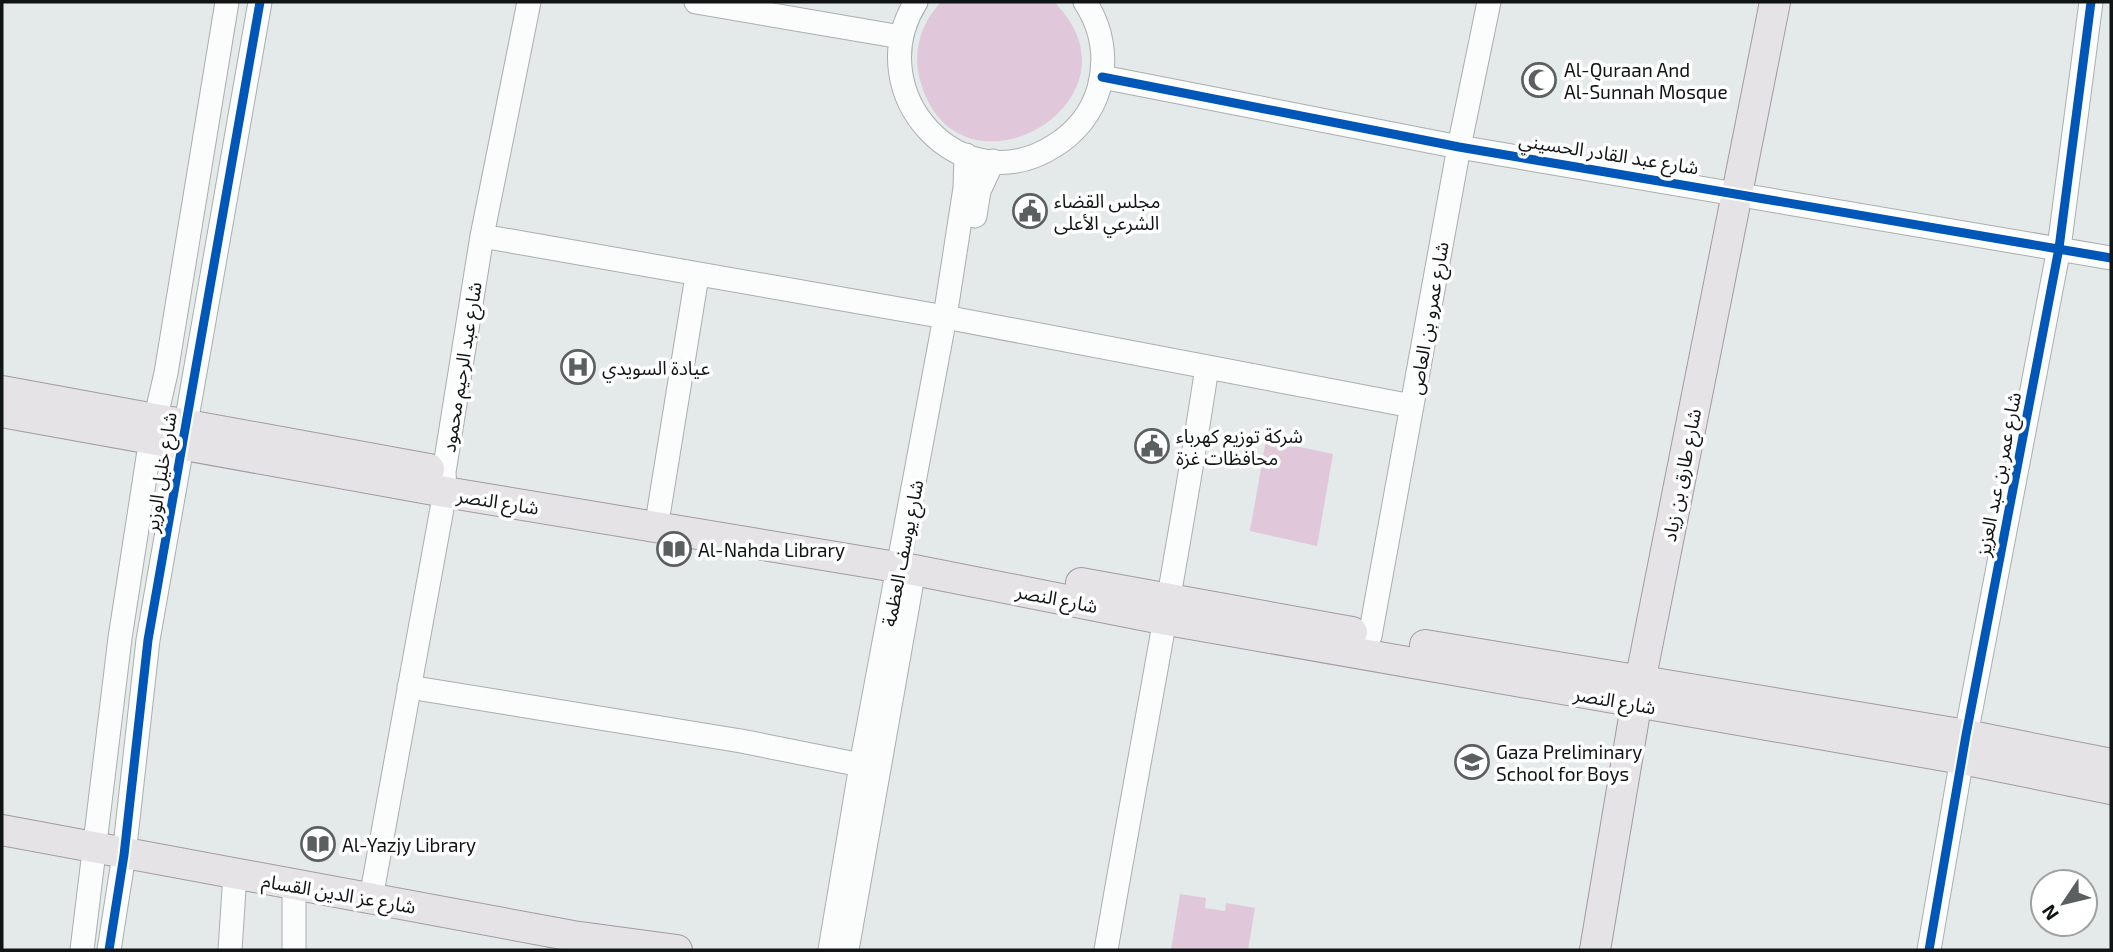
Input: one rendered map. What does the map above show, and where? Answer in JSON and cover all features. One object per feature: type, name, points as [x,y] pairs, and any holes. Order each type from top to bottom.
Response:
[{"type":"main road","name":"شارع طارق بن زياد","points":[[1595,950],[1638,693],[1775,2]]},
{"type":"main road","name":"شارع النصر","points":[[2,391],[169,431],[444,482],[1638,693],[1964,747],[2111,764]]},
{"type":"main road","name":"شارع النصر","points":[[2,412],[169,431]]},
{"type":"main road","name":"شارع النصر","points":[[444,482],[659,510],[908,562]]},
{"type":"main road","name":"شارع النصر","points":[[1164,608],[1370,636],[1638,693]]},
{"type":"main road","name":"شارع النصر","points":[[1964,747],[2111,789]]},
{"type":"main road","name":"شارع عز الدين القسام","points":[[2,830],[123,859],[609,950]]},
{"type":"main road","name":"شارع عز الدين القسام","points":[[2,841],[93,851]]},
{"type":"main road","name":"شارع عز الدين القسام","points":[[293,889],[371,898],[573,936],[677,950]]},
{"type":"street","name":"شارع خليل الوزير","points":[[109,950],[123,859],[169,431],[227,2]]},
{"type":"street","name":"شارع خليل الوزير","points":[[82,950],[120,638],[169,431],[260,2]]},
{"type":"street","name":"شارع عبد الرحيم محمود","points":[[371,898],[444,482],[482,236],[529,2]]},
{"type":"street","points":[[696,2],[901,37]]},
{"type":"street","points":[[916,2],[901,37],[899,64],[909,103],[932,134],[966,155],[993,161],[1035,156],[1062,141],[1088,113],[1101,78],[1101,41],[1085,2]]},
{"type":"street","name":"شارع عمرو بن العاص","points":[[1370,636],[1459,147],[1489,2]]},
{"type":"street","name":"شارع عمر بن عبد العزيز","points":[[1929,950],[1964,747],[2059,248],[2091,2]]},
{"type":"street","name":"شارع عبد القادر الحسيني","points":[[1101,78],[1459,147],[1738,192],[2111,258]]},
{"type":"street","name":"شارع يوسف العظمة","points":[[951,318],[966,155]]},
{"type":"street","name":"شارع يوسف العظمة","points":[[846,950],[908,562],[951,318],[979,191],[993,161]]},
{"type":"street","points":[[482,236],[697,276],[951,318],[1412,406]]},
{"type":"street","points":[[659,510],[697,276]]},
{"type":"street","points":[[1106,950],[1164,608],[1190,480],[1207,367]]},
{"type":"street","name":"شارع يوسف العظمة","points":[[830,950],[861,765],[908,562]]},
{"type":"street","points":[[409,687],[741,741],[861,765]]},
{"type":"street","points":[[230,950],[234,878]]},
{"type":"street","points":[[293,889],[294,950]]},
{"type":"shaded area","points":[[941,2],[1054,2],[1078,39],[1080,75],[1065,106],[1038,128],[1005,140],[970,138],[940,119],[920,80],[917,59],[923,29]]},
{"type":"shaded area","points":[[1266,440],[1333,454],[1317,546],[1250,531]]},
{"type":"shaded area","points":[[1180,894],[1206,898],[1205,908],[1225,911],[1226,903],[1255,908],[1248,950],[1171,950]]},
{"type":"cycle path","points":[[109,950],[124,855],[148,640],[260,2]]},
{"type":"cycle path","points":[[1929,950],[1966,735],[2059,248],[2091,2]]},
{"type":"cycle path","points":[[1102,77],[1459,147],[2111,258]]},
{"type":"place","name":"Al-Quraan And Al-Sunnah Mosque","points":[[1539,80]]},
{"type":"place","name":"مجلس القضاء الشرعي الأعلى","points":[[1030,211]]},
{"type":"place","name":"عيادة السويدي","points":[[578,367]]},
{"type":"place","name":"شركة توزيع كهرباء محافظات غزة","points":[[1152,446]]},
{"type":"place","name":"Al-Nahda Library","points":[[674,549]]},
{"type":"place","name":"Gaza Preliminary School for Boys","points":[[1472,762]]},
{"type":"place","name":"Al-Yazjy Library","points":[[318,844]]}]
